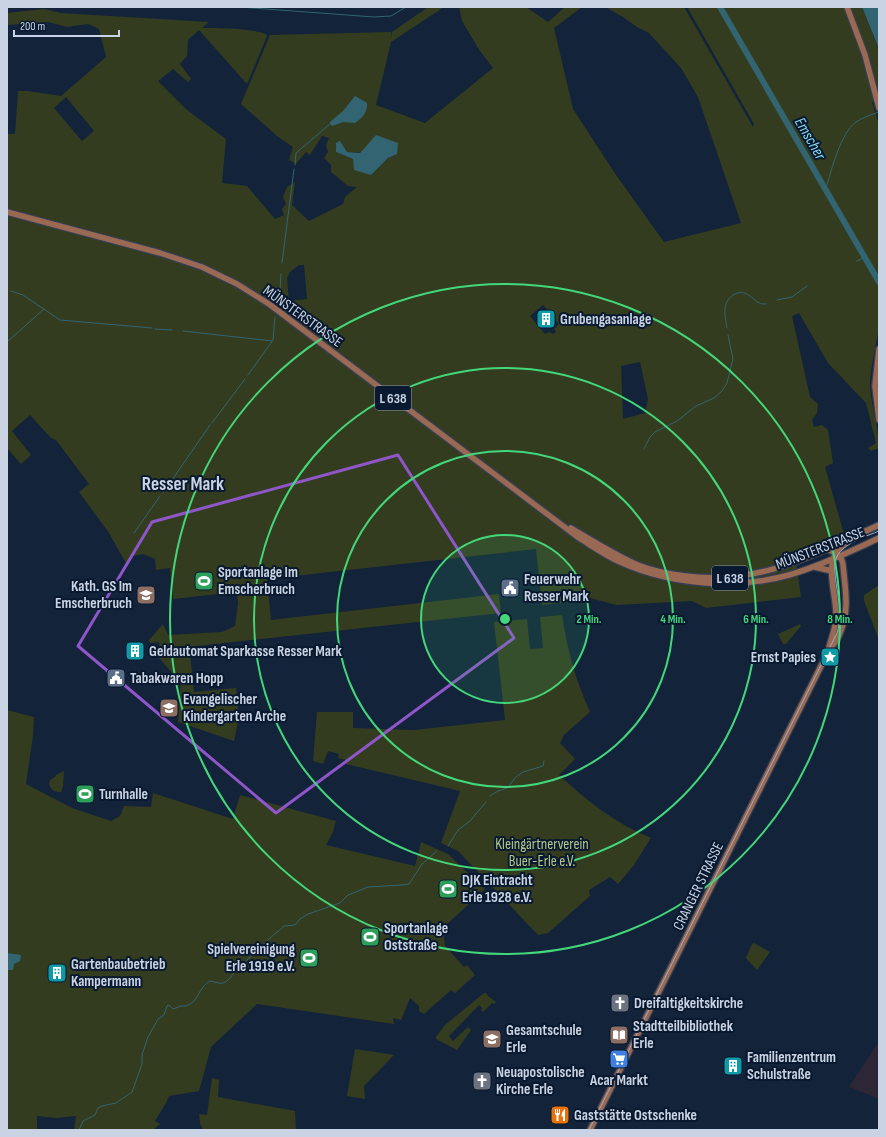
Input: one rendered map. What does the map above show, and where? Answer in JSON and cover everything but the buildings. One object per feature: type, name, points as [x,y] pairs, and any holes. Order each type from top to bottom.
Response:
[{"type":"main road","points":[[847,7],[865,55],[879,108]]},
{"type":"main road","name":"MÜNSTERSTRASSE","points":[[7,212],[160,253],[202,267],[237,284],[269,304],[578,538],[618,561],[637,569],[675,580],[718,584],[749,582],[788,576],[814,567],[836,556],[848,553],[879,538]]},
{"type":"main road","points":[[879,349],[875,386],[879,420]]},
{"type":"main road","name":"MÜNSTERSTRASSE","points":[[547,514],[604,548],[638,565],[672,574],[718,578],[747,576],[789,565],[879,525]]},
{"type":"main road","points":[[826,549],[836,556],[838,548],[850,538]]},
{"type":"main road","points":[[843,565],[844,557],[848,553]]},
{"type":"main road","name":"CRANGER STRASSE","points":[[590,1130],[828,653],[840,634],[846,616],[847,599],[842,559],[836,556],[832,565],[832,571],[836,619],[834,633],[829,644],[828,653]]},
{"type":"main road","points":[[814,567],[832,571]]},
{"type":"highlighted area","points":[[398,455],[514,638],[276,813],[78,646],[152,522]]},
{"type":"shaded area","points":[[862,7],[879,7],[879,49]]},
{"type":"shaded area","points":[[355,96],[367,103],[367,109],[364,114],[355,123],[343,122],[332,126],[330,122],[343,111]]},
{"type":"shaded area","points":[[376,135],[398,143],[397,154],[388,158],[371,175],[354,170],[353,159],[336,152],[336,143],[340,141],[347,152],[360,153]]},
{"type":"shaded area","points":[[7,953],[21,955],[20,961],[14,964],[13,970],[7,970]]},
{"type":"shaded area","points":[[879,1041],[879,1099],[849,1087]]},
{"type":"green space","points":[[428,7],[444,7],[391,42],[376,105],[425,123],[493,68],[480,51],[462,21],[459,7],[526,7],[548,22],[565,7],[582,7],[554,28],[573,109],[616,175],[664,242],[741,223],[698,97],[681,68],[649,33],[605,7],[684,7],[753,127],[754,124],[687,7],[862,7],[879,50],[879,99],[872,102],[879,125],[879,328],[872,365],[870,386],[878,432],[879,448],[871,451],[868,448],[876,443],[866,403],[828,363],[799,313],[792,316],[810,397],[818,404],[817,413],[812,420],[814,427],[822,425],[828,430],[833,463],[825,467],[844,534],[795,554],[801,597],[706,608],[692,601],[616,605],[590,598],[579,601],[542,605],[536,549],[267,579],[271,620],[499,594],[501,613],[160,650],[159,642],[150,643],[149,640],[163,624],[168,635],[222,632],[235,626],[238,603],[237,592],[173,599],[170,568],[156,570],[155,559],[143,554],[133,556],[127,565],[109,533],[79,492],[89,484],[56,440],[51,438],[30,415],[12,431],[31,455],[21,464],[7,448],[7,134],[15,134],[18,91],[61,96],[106,57],[99,29],[88,24],[67,27],[48,22],[7,25],[7,13],[44,9],[61,13],[209,22],[202,28],[243,29],[266,34],[267,36],[247,84],[199,30],[188,40],[187,56],[180,64],[191,79],[188,82],[173,69],[158,81],[187,110],[226,139],[222,183],[247,186],[275,219],[284,215],[282,209],[286,204],[283,197],[287,187],[295,182],[292,205],[309,221],[343,204],[345,197],[357,187],[348,186],[331,172],[331,165],[324,158],[328,152],[326,145],[329,138],[322,136],[310,155],[306,152],[296,164],[289,160],[293,147],[277,136],[241,104],[270,35],[391,32],[391,38],[392,32]],"holes":[[[66,97],[94,131],[82,141],[54,108]],[[340,142],[347,152],[397,154],[388,158],[371,175],[353,159],[336,152]],[[299,265],[304,265],[307,299],[289,301],[287,278],[290,272]],[[543,305],[559,324],[554,329],[556,332],[553,334],[549,332],[545,334],[530,316]],[[640,362],[648,399],[645,413],[623,419],[621,366]]]},
{"type":"green space","points":[[879,585],[879,640],[864,601],[864,595]]},
{"type":"green space","name":"Kleingärtnerverein Buer-Erle e.V.","points":[[562,615],[573,665],[580,689],[590,712],[564,735],[560,743],[575,759],[559,775],[602,811],[626,826],[651,838],[634,865],[618,884],[610,877],[589,890],[590,896],[548,933],[538,935],[458,851],[441,843],[460,791],[346,764],[346,760],[338,758],[339,754],[328,751],[323,764],[313,761],[317,712],[353,712],[353,728],[414,730],[505,720],[494,622],[527,619],[530,649],[543,648],[540,617]]},
{"type":"green space","points":[[800,624],[801,626],[786,644],[783,644],[778,634]]},
{"type":"green space","points":[[190,653],[194,692],[236,688],[239,718],[234,741],[178,722],[181,679],[176,677],[158,657]]},
{"type":"green space","points":[[7,710],[34,717],[33,736],[26,784],[72,808],[111,821],[120,816],[124,806],[151,807],[153,793],[233,819],[240,795],[336,821],[333,832],[326,845],[415,866],[421,842],[448,854],[485,889],[443,928],[445,946],[464,967],[467,965],[475,975],[455,993],[451,990],[424,1014],[419,1011],[419,1006],[410,998],[401,1020],[393,1018],[394,1024],[257,1004],[211,1047],[199,1091],[169,1096],[155,1121],[160,1124],[153,1130],[74,1130],[76,1116],[57,1118],[37,1116],[37,1130],[7,1130]]},
{"type":"green space","points":[[64,771],[61,792],[55,791],[49,784],[50,780]]},
{"type":"green space","points":[[754,943],[770,952],[757,970],[746,958],[752,944]]},
{"type":"green space","points":[[484,993],[496,1002],[494,1004],[492,1003],[483,1012],[479,1005],[449,1036],[453,1041],[468,1027],[471,1030],[457,1050],[436,1039],[445,1025]]},
{"type":"green space","points":[[355,1049],[394,1055],[364,1086],[365,1099],[347,1096]]},
{"type":"green space","points":[[212,1078],[219,1080],[218,1097],[295,1111],[296,1130],[203,1130],[200,1123],[199,1114],[207,1115]]},
{"type":"waterway","points":[[239,7],[374,17],[391,16],[406,7]]},
{"type":"waterway","name":"Emscher","points":[[720,7],[879,282]]},
{"type":"waterway","points":[[826,188],[837,152],[845,135],[856,122],[879,112]]},
{"type":"waterway","points":[[295,165],[296,153],[330,124]]},
{"type":"waterway","points":[[282,263],[294,169]]},
{"type":"waterway","points":[[857,261],[865,257]]},
{"type":"waterway","points":[[277,302],[280,292],[281,274]]},
{"type":"waterway","points":[[777,300],[792,297],[807,286]]},
{"type":"waterway","points":[[11,291],[23,295],[60,320],[152,328]]},
{"type":"waterway","points":[[727,328],[725,309],[728,301],[735,294],[746,293],[758,302],[766,304]]},
{"type":"waterway","points":[[7,342],[44,309]]},
{"type":"waterway","points":[[248,375],[273,340],[275,317]]},
{"type":"waterway","points":[[155,329],[172,330]]},
{"type":"waterway","points":[[183,331],[272,341]]},
{"type":"waterway","points":[[644,449],[650,437],[655,432],[677,421],[696,406],[714,398],[722,391],[727,383],[733,359],[728,335]]},
{"type":"waterway","points":[[212,423],[245,379]]},
{"type":"waterway","points":[[163,493],[210,425]]},
{"type":"waterway","points":[[134,533],[160,496]]},
{"type":"waterway","points":[[490,796],[507,788],[516,777],[523,772],[543,766],[544,761]]},
{"type":"waterway","points":[[448,846],[458,830],[470,821],[486,802]]},
{"type":"waterway","points":[[79,1130],[83,1121],[95,1115],[98,1108],[116,1103],[132,1092],[142,1064],[142,1055],[148,1037],[158,1019],[164,1015],[167,1006],[169,1005],[173,1009],[181,1006],[187,1006],[195,1000],[207,983],[211,981],[217,983],[227,981],[236,970],[284,926],[295,925],[300,919],[308,914],[340,903],[348,895],[368,887],[409,884],[422,864],[437,851]]},
{"type":"tram line","points":[[589,1130],[837,633],[840,615],[835,571],[837,556],[851,543],[879,531]]},
{"type":"place","name":"Grubengasanlage","points":[[546,319]]},
{"type":"place","name":"Sportanlage Im Emscherbruch","points":[[204,581]]},
{"type":"place","name":"Feuerwehr Resser Mark","points":[[510,588]]},
{"type":"place","name":"Kath. GS Im Emscherbruch","points":[[146,595]]},
{"type":"place","name":"Geldautomat Sparkasse Resser Mark","points":[[135,651]]},
{"type":"place","name":"Ernst Papies","points":[[830,657]]},
{"type":"place","name":"Tabakwaren Hopp","points":[[116,678]]},
{"type":"place","name":"Evangelischer Kindergarten Arche","points":[[169,708]]},
{"type":"place","name":"Turnhalle","points":[[85,794]]},
{"type":"place","name":"DJK Eintracht Erle 1928 e.V.","points":[[448,889]]},
{"type":"place","name":"Sportanlage Oststraße","points":[[370,937]]},
{"type":"place","name":"Spielvereinigung Erle 1919 e.V.","points":[[309,958]]},
{"type":"place","name":"Gartenbaubetrieb Kampermann","points":[[57,973]]},
{"type":"place","name":"Dreifaltigkeitskirche","points":[[620,1003]]},
{"type":"place","name":"Stadtteilbibliothek Erle","points":[[619,1035]]},
{"type":"place","name":"Gesamtschule Erle","points":[[492,1039]]},
{"type":"place","name":"Acar Markt","points":[[619,1059]]},
{"type":"place","name":"Familienzentrum Schulstraße","points":[[733,1066]]},
{"type":"place","name":"Neuapostolische Kirche Erle","points":[[482,1081]]},
{"type":"place","name":"Gaststätte Ostschenke","points":[[560,1115]]},
{"type":"district","name":"Resser Mark","points":[[183,483]]}]
